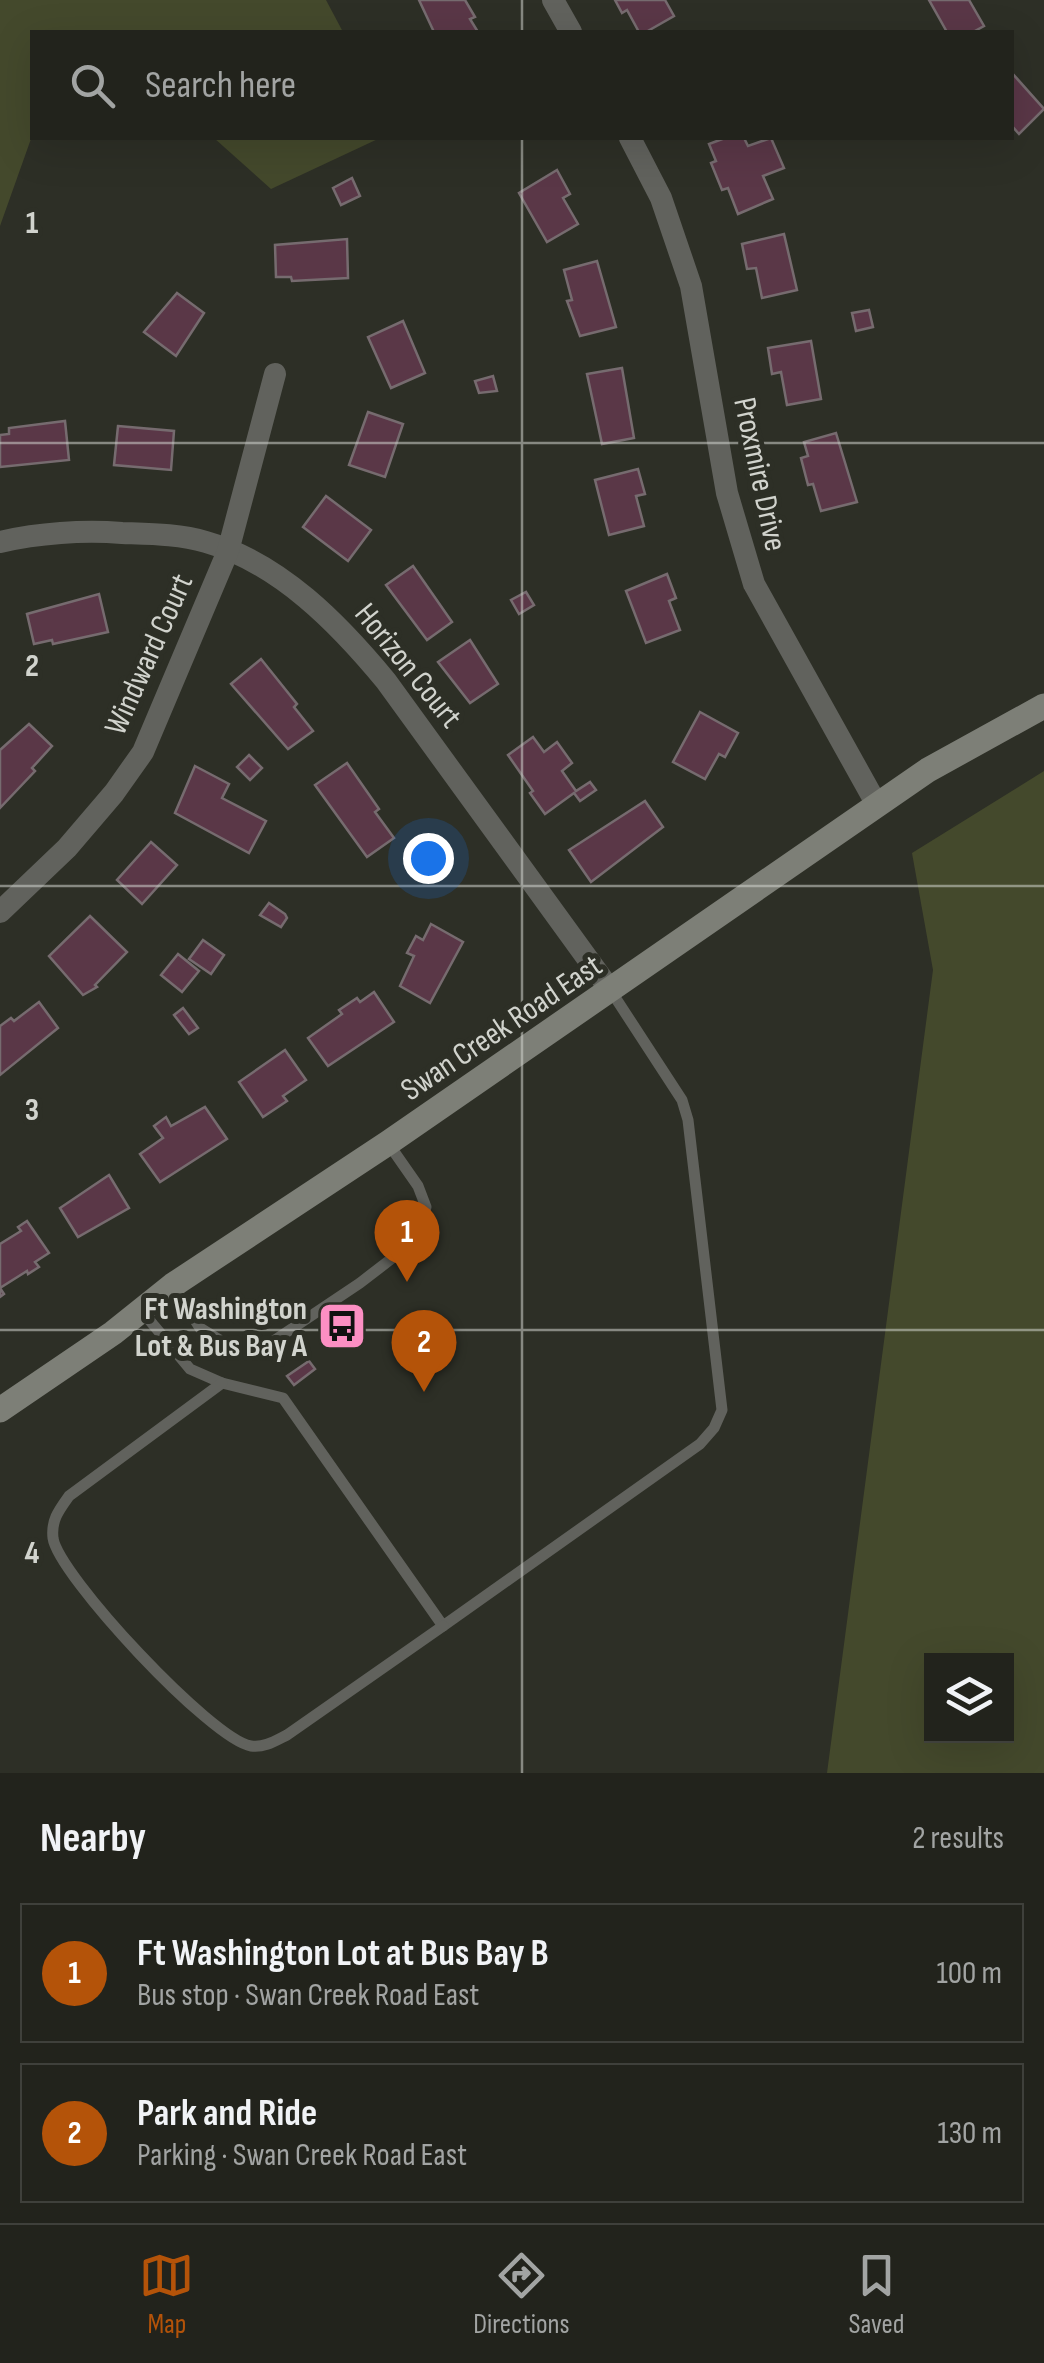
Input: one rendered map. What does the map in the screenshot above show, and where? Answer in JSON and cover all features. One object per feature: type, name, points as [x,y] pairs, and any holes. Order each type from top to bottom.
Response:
[{"type":"main road","name":"Swan Creek Road East","points":[[0,1410],[173,1285],[388,1144],[877,805],[973,743],[1044,706]]},
{"type":"street","points":[[552,0],[570,30]]},
{"type":"street","name":"Proxmire Drive","points":[[631,140],[660,198],[691,286],[727,494],[754,584],[877,805]]},
{"type":"street","name":"Windward Court","points":[[0,912],[67,848],[114,793],[142,752],[228,550],[276,374]]},
{"type":"street","name":"Horizon Court","points":[[0,542],[102,532],[180,536],[228,550],[290,586],[345,632],[386,681],[611,991]]},
{"type":"lane","points":[[222,1384],[69,1496],[54,1518],[53,1540],[63,1562],[166,1682],[248,1746],[268,1745],[286,1736],[700,1444],[714,1428],[722,1410],[688,1120],[682,1100],[611,991]]},
{"type":"lane","points":[[173,1285],[200,1328],[232,1347],[262,1348],[360,1283],[395,1256],[418,1231],[426,1207],[418,1186],[388,1144]]},
{"type":"lane","points":[[141,1310],[190,1369],[222,1384],[283,1398],[443,1626]]},
{"type":"green space","points":[[0,0],[326,0],[342,30],[30,30],[31,140],[0,226]]},
{"type":"green space","points":[[216,140],[376,140],[271,189]]},
{"type":"green space","points":[[1044,771],[1044,1773],[827,1773],[933,970],[912,853]]},
{"type":"building","points":[[419,0],[465,0],[475,17],[470,19],[477,30],[433,30]]},
{"type":"building","points":[[615,0],[665,0],[674,16],[650,30],[638,30],[627,10],[622,13]]},
{"type":"building","points":[[929,0],[969,0],[984,26],[977,30],[946,30]]},
{"type":"building","points":[[1014,75],[1044,109],[1019,134],[1014,128]]},
{"type":"building","points":[[745,140],[748,146],[772,140],[784,168],[763,176],[773,199],[738,214],[728,188],[722,190],[711,163],[716,161],[709,144]]},
{"type":"building","points":[[557,170],[570,194],[563,198],[578,224],[547,242],[519,193]]},
{"type":"building","points":[[352,178],[360,196],[341,205],[333,188]]},
{"type":"building","points":[[784,234],[797,290],[762,298],[756,268],[747,269],[742,244]]},
{"type":"building","points":[[347,239],[348,278],[292,281],[291,277],[276,277],[275,245]]},
{"type":"building","points":[[597,261],[616,327],[580,336],[567,301],[572,300],[564,270]]},
{"type":"building","points":[[177,293],[204,313],[176,356],[144,332]]},
{"type":"building","points":[[869,310],[873,327],[856,331],[852,313]]},
{"type":"building","points":[[403,321],[425,373],[391,388],[368,337]]},
{"type":"building","points":[[811,341],[821,399],[787,405],[781,372],[772,374],[768,348]]},
{"type":"building","points":[[622,368],[634,438],[602,444],[587,374]]},
{"type":"building","points":[[493,376],[497,391],[479,393],[475,381]]},
{"type":"building","points":[[368,412],[403,424],[385,477],[349,465]]},
{"type":"building","points":[[65,421],[69,460],[0,467],[0,435],[9,434],[9,428]]},
{"type":"building","points":[[118,426],[174,431],[171,470],[114,465]]},
{"type":"building","points":[[836,433],[857,502],[821,511],[801,458],[808,456],[804,442]]},
{"type":"building","points":[[638,469],[645,494],[636,496],[644,526],[609,535],[595,480]]},
{"type":"building","points":[[326,496],[371,530],[348,561],[303,527]]},
{"type":"building","points":[[413,566],[452,622],[427,640],[386,585]]},
{"type":"building","points":[[667,574],[676,598],[669,601],[680,630],[646,643],[626,591]]},
{"type":"building","points":[[526,592],[534,605],[519,614],[511,600]]},
{"type":"building","points":[[99,594],[108,632],[53,644],[52,640],[34,644],[27,614]]},
{"type":"building","points":[[470,640],[498,684],[470,703],[438,662]]},
{"type":"building","points":[[261,659],[313,731],[288,749],[231,684]]},
{"type":"building","points":[[700,712],[738,733],[725,757],[719,754],[705,779],[673,762]]},
{"type":"building","points":[[29,724],[52,746],[32,768],[35,771],[0,808],[0,750]]},
{"type":"building","points":[[533,737],[544,752],[557,742],[572,763],[562,771],[576,791],[590,782],[596,790],[580,801],[574,793],[545,814],[508,755]]},
{"type":"building","points":[[249,755],[262,768],[250,780],[237,767]]},
{"type":"building","points":[[347,763],[394,838],[367,857],[315,785]]},
{"type":"building","points":[[195,766],[229,784],[222,798],[266,821],[249,853],[175,813]]},
{"type":"building","points":[[645,801],[663,827],[591,882],[569,850]]},
{"type":"building","points":[[151,842],[177,865],[142,904],[117,880]]},
{"type":"building","points":[[269,903],[287,918],[281,927],[260,915]]},
{"type":"building","points":[[90,916],[127,952],[97,987],[83,995],[49,956]]},
{"type":"building","points":[[431,924],[463,942],[430,1003],[400,986],[414,956],[407,953],[416,936],[423,940]]},
{"type":"building","points":[[203,940],[224,955],[211,974],[189,959]]},
{"type":"building","points":[[178,954],[199,971],[182,992],[161,975]]},
{"type":"building","points":[[374,992],[394,1022],[328,1066],[308,1038],[342,1014],[339,1010]]},
{"type":"building","points":[[39,1002],[58,1028],[0,1075],[0,1026],[11,1018],[14,1021]]},
{"type":"building","points":[[183,1008],[198,1028],[189,1034],[174,1015]]},
{"type":"building","points":[[285,1050],[306,1080],[283,1096],[287,1101],[263,1117],[239,1082]]},
{"type":"building","points":[[205,1107],[227,1139],[160,1182],[140,1154],[163,1138],[154,1126],[166,1117],[171,1126]]},
{"type":"building","points":[[109,1175],[129,1208],[78,1237],[60,1208]]},
{"type":"building","points":[[27,1221],[49,1253],[35,1262],[39,1267],[0,1288],[0,1244],[21,1231],[18,1227]]},
{"type":"building","points":[[309,1361],[315,1369],[294,1385],[287,1376]]},
{"type":"place","name":"Ft Washington Lot at Bus Bay B","points":[[407,1282]]},
{"type":"place","name":"Ft Washington Lot & Bus Bay A","points":[[342,1326]]},
{"type":"place","name":"Park and Ride","points":[[424,1392]]}]
